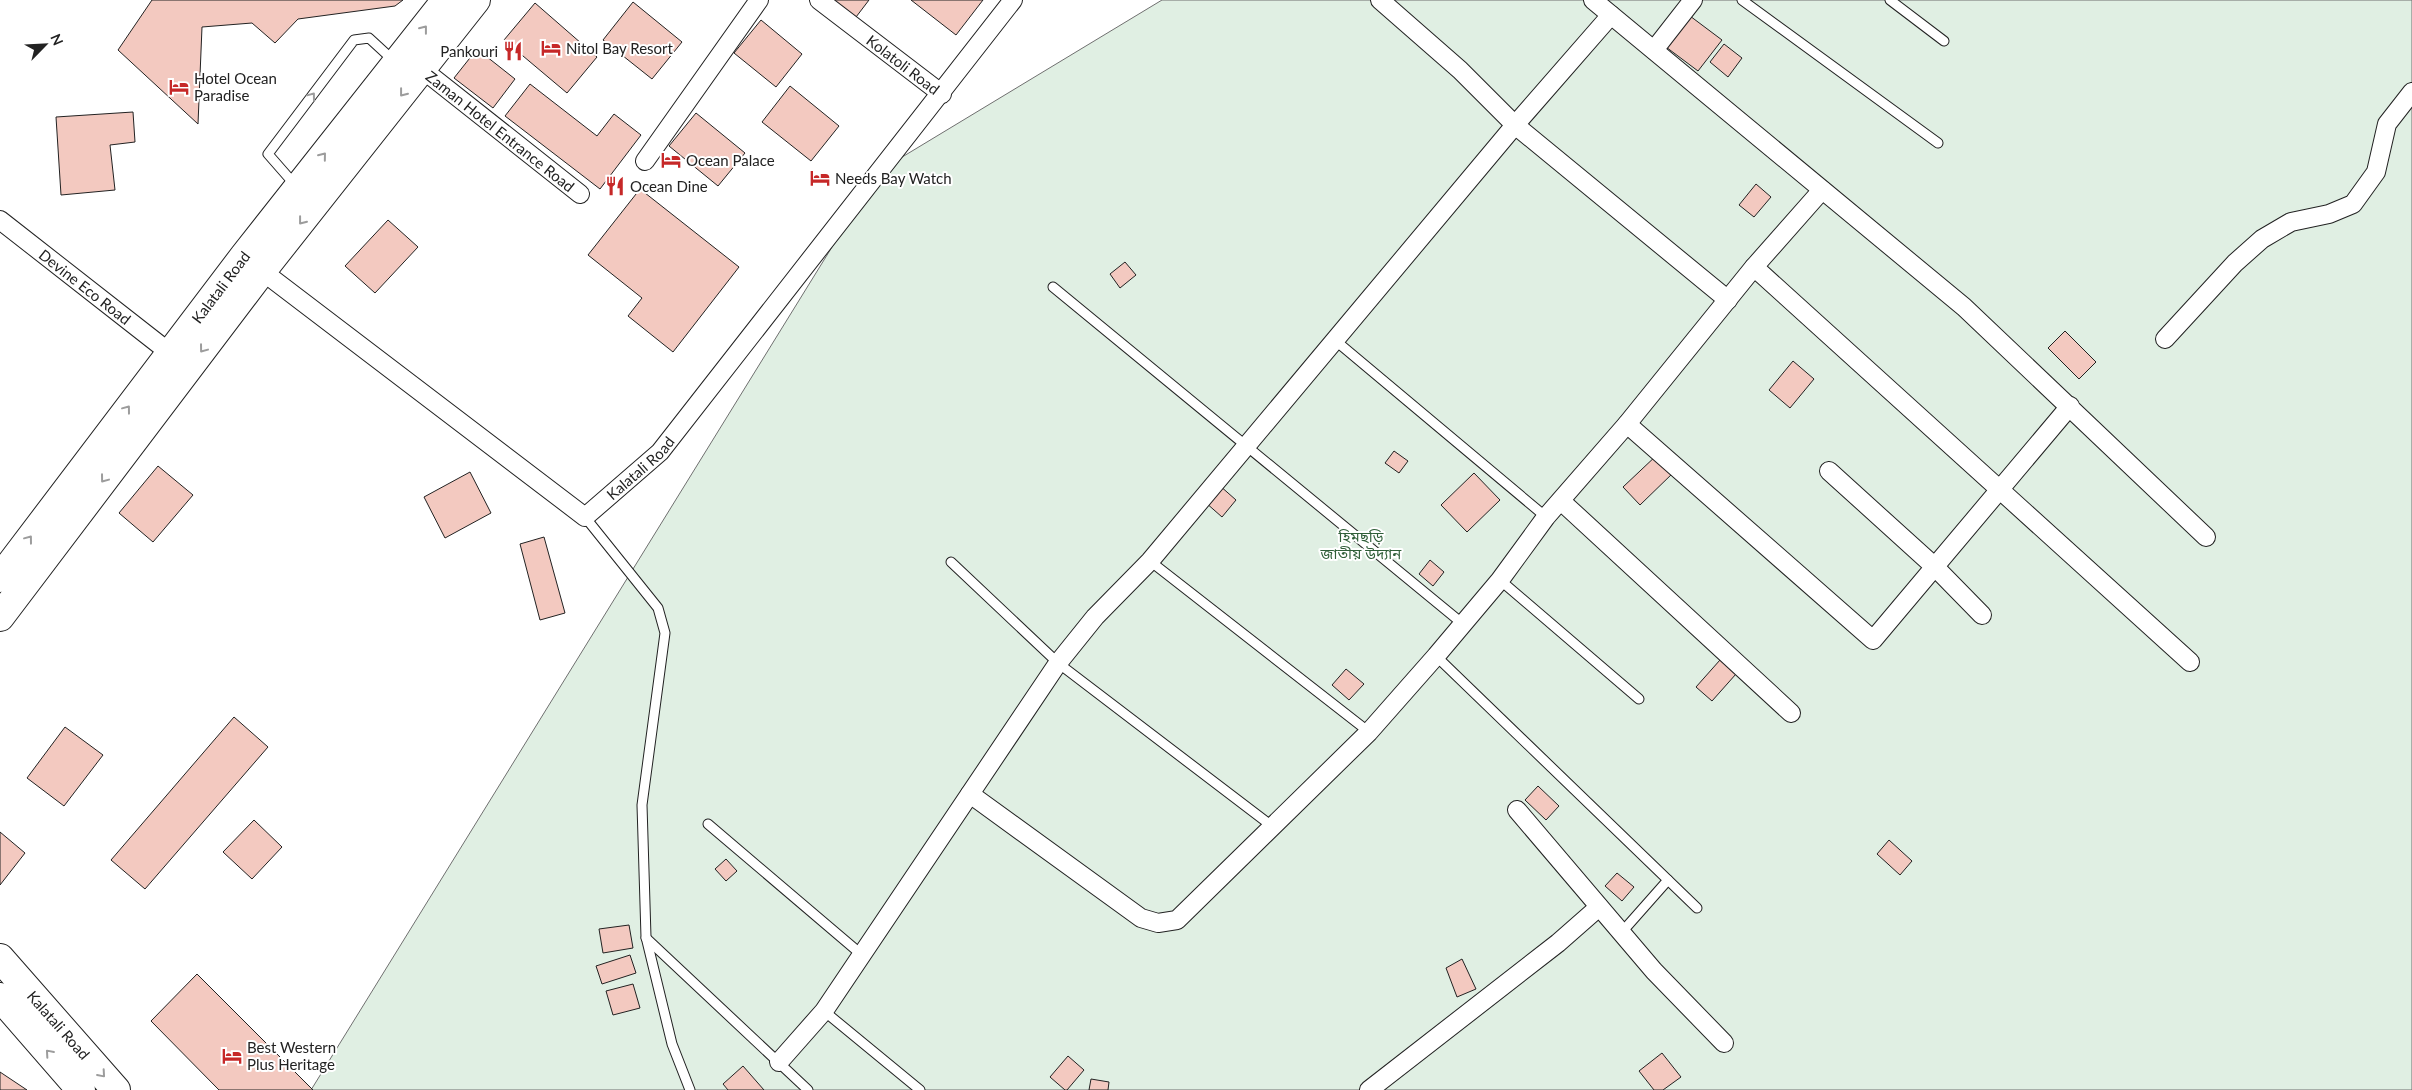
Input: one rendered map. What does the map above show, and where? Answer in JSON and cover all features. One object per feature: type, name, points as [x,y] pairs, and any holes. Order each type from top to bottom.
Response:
[{"type":"highway","name":"Kalatali Road","points":[[0,617],[262,271],[410,66],[446,0]]},
{"type":"highway","name":"Kalatali Road","points":[[0,578],[170,353],[298,188],[410,66],[476,0]]},
{"type":"highway","name":"Kalatali Road","points":[[0,958],[116,1090]]},
{"type":"highway","name":"Kalatali Road","points":[[0,996],[81,1090]]},
{"type":"street","points":[[645,161],[759,0]]},
{"type":"street","name":"Kolatoli Road","points":[[819,0],[942,94],[1013,0]]},
{"type":"street","points":[[1380,0],[1460,70],[1515,125],[1728,300]]},
{"type":"street","points":[[1593,0],[1964,307],[2206,537]]},
{"type":"street","points":[[1654,50],[1693,0]]},
{"type":"street","points":[[779,1062],[824,1011],[1058,663],[1095,617],[1150,561],[1515,125],[1611,15]]},
{"type":"street","name":"Zaman Hotel Entrance Road","points":[[410,66],[580,194]]},
{"type":"street","points":[[2165,339],[2235,263],[2262,239],[2291,222],[2329,214],[2353,204],[2376,172],[2387,124],[2412,92]]},
{"type":"street","name":"Kalatali Road","points":[[262,271],[585,517],[660,452],[942,94]]},
{"type":"street","points":[[970,794],[1141,918],[1158,924],[1177,920],[1369,732],[1500,580],[1560,500],[1627,424],[1754,267],[1822,190]]},
{"type":"street","name":"Devine Eco Road","points":[[0,220],[170,353]]},
{"type":"street","points":[[1754,267],[2002,489],[2190,662]]},
{"type":"street","points":[[1627,424],[1873,640],[2070,406]]},
{"type":"street","points":[[1829,471],[1935,567],[1982,615]]},
{"type":"street","points":[[1560,500],[1791,713]]},
{"type":"street","points":[[1517,810],[1654,971],[1724,1043]]},
{"type":"street","points":[[1369,1090],[1558,943],[1599,907]]},
{"type":"lane","points":[[1742,0],[1938,144]]},
{"type":"lane","points":[[1890,0],[1944,41]]},
{"type":"lane","points":[[298,188],[268,154],[354,40],[368,38],[410,66]]},
{"type":"lane","points":[[1053,287],[1463,624]]},
{"type":"lane","points":[[1336,341],[1546,517]]},
{"type":"lane","points":[[585,517],[658,608],[665,633],[642,805],[646,937],[672,1044],[690,1090]]},
{"type":"lane","points":[[1150,561],[1369,732]]},
{"type":"lane","points":[[951,562],[1058,663],[1273,827]]},
{"type":"lane","points":[[1500,580],[1639,699]]},
{"type":"lane","points":[[1436,656],[1697,908]]},
{"type":"lane","points":[[708,824],[862,955]]},
{"type":"lane","points":[[1622,932],[1668,880]]},
{"type":"lane","points":[[646,937],[808,1090]]},
{"type":"lane","points":[[824,1011],[920,1090]]},
{"type":"green space","name":"হিমছড়ি জাতীয় উদ্যান","points":[[1162,0],[2412,0],[2412,1090],[311,1090],[879,171]]},
{"type":"building","name":"Hotel Ocean Paradise","points":[[152,0],[403,0],[395,6],[298,19],[275,43],[252,23],[202,27],[198,124],[118,50]]},
{"type":"building","points":[[827,0],[869,0],[853,21]]},
{"type":"building","points":[[911,0],[983,0],[956,35]]},
{"type":"building","points":[[633,2],[682,42],[652,79],[603,40]]},
{"type":"building","name":"Nitol Bay Resort","points":[[535,3],[597,57],[567,93],[504,40]]},
{"type":"building","points":[[1690,16],[1722,40],[1698,71],[1666,47]]},
{"type":"building","points":[[761,20],[802,54],[776,87],[734,53]]},
{"type":"building","points":[[1724,44],[1742,58],[1728,77],[1710,62]]},
{"type":"building","points":[[477,49],[515,79],[493,108],[454,78]]},
{"type":"building","points":[[530,84],[597,136],[614,114],[641,135],[600,189],[505,116]]},
{"type":"building","points":[[790,86],[839,126],[811,161],[762,122]]},
{"type":"building","points":[[133,112],[135,142],[110,145],[115,190],[61,195],[56,117]]},
{"type":"building","points":[[696,113],[745,153],[718,186],[669,146]]},
{"type":"building","points":[[1756,184],[1771,197],[1754,217],[1739,205]]},
{"type":"building","points":[[640,189],[739,267],[673,352],[628,316],[642,298],[588,255]]},
{"type":"building","points":[[388,220],[418,247],[375,293],[345,266]]},
{"type":"building","points":[[1125,262],[1136,275],[1120,288],[1110,274]]},
{"type":"building","points":[[2065,331],[2096,362],[2079,379],[2048,348]]},
{"type":"building","points":[[1793,361],[1814,379],[1790,408],[1769,390]]},
{"type":"building","points":[[1394,451],[1408,461],[1399,473],[1385,463]]},
{"type":"building","points":[[1658,454],[1674,472],[1640,505],[1623,487]]},
{"type":"building","points":[[158,466],[193,495],[153,542],[119,513]]},
{"type":"building","points":[[470,472],[491,513],[445,538],[424,497]]},
{"type":"building","points":[[1474,473],[1500,500],[1467,532],[1441,505]]},
{"type":"building","points":[[1219,485],[1236,500],[1222,517],[1205,502]]},
{"type":"building","points":[[544,537],[565,613],[540,620],[520,544]]},
{"type":"building","points":[[1430,560],[1444,572],[1433,586],[1419,574]]},
{"type":"building","points":[[1720,660],[1736,674],[1712,701],[1696,687]]},
{"type":"building","points":[[1346,669],[1364,684],[1349,700],[1332,685]]},
{"type":"building","points":[[234,717],[268,747],[145,889],[111,860]]},
{"type":"building","points":[[65,727],[103,755],[64,806],[27,778]]},
{"type":"building","points":[[1538,786],[1559,806],[1546,820],[1525,800]]},
{"type":"building","points":[[254,820],[282,847],[252,879],[223,852]]},
{"type":"building","points":[[0,832],[25,853],[0,885]]},
{"type":"building","points":[[1889,840],[1912,861],[1900,875],[1877,854]]},
{"type":"building","points":[[726,859],[737,871],[726,881],[715,869]]},
{"type":"building","points":[[1617,873],[1634,887],[1622,901],[1605,886]]},
{"type":"building","points":[[629,925],[633,948],[603,953],[599,929]]},
{"type":"building","points":[[630,955],[636,973],[602,984],[596,966]]},
{"type":"building","points":[[1462,959],[1476,989],[1457,997],[1446,968]]},
{"type":"building","name":"Best Western Plus Heritage","points":[[197,974],[313,1090],[219,1090],[151,1021]]},
{"type":"building","points":[[633,984],[640,1008],[613,1015],[606,991]]},
{"type":"building","points":[[1662,1053],[1681,1077],[1663,1090],[1654,1090],[1639,1071]]},
{"type":"building","points":[[1068,1056],[1084,1070],[1065,1090],[1050,1077]]},
{"type":"building","points":[[743,1066],[764,1090],[728,1090],[723,1084]]},
{"type":"building","points":[[0,1072],[27,1090],[0,1090]]},
{"type":"building","points":[[1091,1079],[1109,1082],[1108,1090],[1089,1090]]},
{"type":"place","name":"Nitol Bay Resort","points":[[551,48]]},
{"type":"place","name":"Pankouri","points":[[513,51]]},
{"type":"place","name":"Hotel Ocean Paradise","points":[[179,87]]},
{"type":"place","name":"Ocean Palace","points":[[671,160]]},
{"type":"place","name":"Needs Bay Watch","points":[[820,178]]},
{"type":"place","name":"Ocean Dine","points":[[615,186]]},
{"type":"place","name":"Best Western Plus Heritage","points":[[232,1056]]}]
